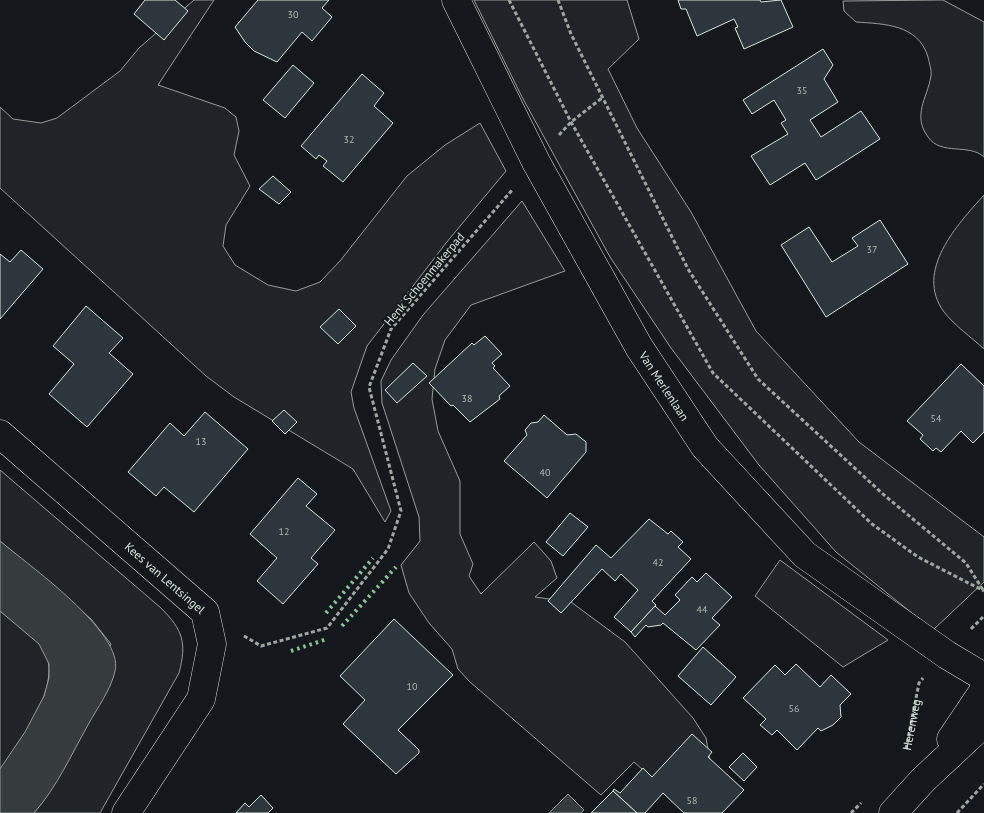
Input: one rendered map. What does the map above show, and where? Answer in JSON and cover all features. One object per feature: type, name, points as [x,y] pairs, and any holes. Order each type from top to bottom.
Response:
[{"type":"main road","name":"Van Merlenlaan","points":[[456,0],[536,162],[638,347],[705,447],[805,556],[947,655],[984,677]]},
{"type":"main road","name":"Kees van Lentsingel","points":[[0,434],[205,612],[212,644],[201,699],[126,813]]},
{"type":"main road","points":[[923,780],[984,690]]},
{"type":"main road","points":[[893,813],[923,780],[984,723]]},
{"type":"path","points":[[509,0],[571,122],[712,373],[872,524],[918,557],[984,591]]},
{"type":"path","points":[[558,0],[570,34],[688,269],[758,379],[884,495],[966,563],[984,591]]},
{"type":"path","name":"Henk Schoenmakerpad","points":[[205,612],[262,646],[327,628],[388,549],[401,511],[369,387],[391,329],[571,122],[602,98]]},
{"type":"path","name":"Herenweg","points":[[904,758],[919,682],[947,655]]},
{"type":"path","points":[[957,813],[984,784]]},
{"type":"path","points":[[851,813],[864,799]]},
{"type":"shaded area","points":[[194,0],[214,0],[158,85],[225,108],[236,117],[239,131],[234,155],[250,186],[226,225],[223,246],[235,265],[268,285],[296,291],[320,282],[340,261],[407,176],[445,145],[480,123],[506,171],[446,243],[367,346],[351,392],[354,408],[391,511],[385,522],[353,469],[234,397],[206,376],[0,188],[0,107],[13,119],[41,123],[57,118],[120,71],[139,48]]},
{"type":"shaded area","points":[[474,0],[627,0],[639,39],[608,69],[637,128],[691,212],[756,331],[859,442],[984,537],[984,582],[933,630],[836,552],[759,465],[671,348],[610,257],[522,97]]},
{"type":"shaded area","points":[[943,0],[984,22],[984,157],[971,151],[940,146],[928,137],[923,129],[921,114],[931,71],[923,46],[916,38],[908,32],[888,25],[856,22],[844,11],[843,1]]},
{"type":"shaded area","points":[[984,195],[984,349],[958,327],[944,312],[936,296],[934,281],[936,265],[943,249],[962,220]]},
{"type":"shaded area","points":[[522,201],[565,271],[471,305],[445,340],[435,369],[432,399],[438,431],[460,481],[460,534],[473,564],[469,576],[481,594],[534,542],[551,561],[557,578],[535,597],[571,602],[625,642],[693,718],[706,738],[710,761],[673,797],[634,762],[601,795],[470,682],[458,669],[452,649],[429,623],[409,593],[401,565],[420,541],[419,517],[382,403],[381,381],[391,360],[423,315]]},
{"type":"shaded area","points":[[0,470],[161,608],[174,623],[181,638],[183,653],[179,673],[100,813],[34,813],[42,803],[111,644],[91,619],[0,541]]},
{"type":"shaded area","points":[[0,541],[51,582],[90,619],[105,638],[114,655],[115,671],[107,692],[57,782],[34,813],[0,813],[0,769],[25,732],[44,696],[49,678],[49,664],[39,644],[0,611]]},
{"type":"shaded area","points":[[780,560],[888,640],[843,667],[755,596]]},
{"type":"shaded area","points":[[0,611],[41,646],[49,666],[44,697],[36,714],[28,730],[0,769]]},
{"type":"shaded area","points":[[568,794],[584,810],[581,813],[549,813]]},
{"type":"building","points":[[145,0],[175,0],[188,11],[164,40],[134,14]]},
{"type":"building","points":[[258,0],[329,0],[322,8],[332,17],[312,41],[302,32],[277,62],[254,51],[235,27]]},
{"type":"building","points":[[678,0],[760,0],[761,2],[781,0],[793,27],[744,49],[735,28],[738,27],[734,19],[697,36],[686,9],[681,9]]},
{"type":"building","points":[[823,49],[833,65],[824,79],[838,102],[810,120],[821,137],[861,111],[880,139],[816,180],[805,163],[770,185],[751,156],[788,134],[781,123],[786,120],[774,100],[752,114],[743,100]]},
{"type":"building","points":[[293,65],[314,83],[285,118],[263,100]]},
{"type":"building","points":[[362,74],[384,93],[374,106],[393,123],[343,182],[323,166],[327,161],[319,155],[316,159],[301,146]]},
{"type":"building","points":[[273,176],[291,192],[279,204],[259,189]]},
{"type":"building","points":[[880,220],[908,264],[826,317],[781,245],[809,227],[832,262],[858,246],[852,238]]},
{"type":"building","points":[[21,250],[43,269],[0,319],[0,254],[10,262]]},
{"type":"building","points":[[86,306],[123,338],[109,353],[133,374],[87,427],[49,394],[74,364],[53,346]]},
{"type":"building","points":[[339,309],[356,326],[338,344],[320,327]]},
{"type":"building","points":[[485,336],[502,354],[492,363],[495,366],[493,368],[510,386],[499,396],[500,399],[470,422],[453,405],[451,406],[429,383],[472,343],[474,345]]},
{"type":"building","points":[[413,363],[427,376],[397,403],[385,390]]},
{"type":"building","points":[[961,364],[984,386],[984,432],[973,443],[961,431],[941,452],[936,448],[933,451],[920,439],[923,435],[907,421]]},
{"type":"building","points":[[284,410],[297,422],[285,434],[272,421]]},
{"type":"building","points":[[205,412],[248,449],[194,512],[164,487],[156,496],[128,472],[170,423],[184,436]]},
{"type":"building","points":[[544,415],[567,435],[576,434],[586,442],[586,452],[547,498],[504,461],[527,435],[525,430],[531,423],[538,422]]},
{"type":"building","points":[[298,478],[317,494],[306,506],[335,530],[311,558],[318,564],[283,604],[257,581],[277,558],[250,534]]},
{"type":"building","points":[[570,513],[588,527],[563,556],[546,542]]},
{"type":"building","points":[[649,519],[668,534],[671,531],[683,542],[678,547],[691,559],[652,601],[656,605],[631,632],[614,617],[638,590],[621,574],[615,581],[602,569],[561,613],[548,601],[596,545],[611,558]]},
{"type":"building","points":[[706,573],[732,597],[712,618],[720,625],[696,650],[663,623],[648,627],[646,625],[635,637],[631,632],[655,606],[665,615],[680,600],[675,595],[692,577],[697,582]]},
{"type":"building","points":[[394,619],[453,675],[398,730],[419,750],[419,753],[396,774],[343,724],[365,700],[340,676]]},
{"type":"building","points":[[703,647],[736,677],[711,705],[678,676]]},
{"type":"building","points":[[796,664],[820,687],[831,675],[851,694],[840,705],[841,717],[833,725],[821,731],[818,728],[797,750],[777,730],[772,735],[760,725],[766,719],[743,698],[775,665],[785,675]]},
{"type":"building","points":[[692,734],[712,752],[708,757],[744,790],[722,813],[684,813],[663,793],[645,813],[637,813],[613,791],[614,789],[620,793],[643,768],[652,777]]},
{"type":"building","points":[[743,753],[757,767],[744,781],[729,767]]},
{"type":"building","points":[[613,791],[637,813],[591,813]]},
{"type":"building","points":[[261,795],[273,808],[268,813],[236,813],[245,803],[249,807]]},
{"type":"hedge","points":[[326,613],[373,558]]},
{"type":"hedge","points":[[342,626],[396,567]]},
{"type":"hedge","points":[[291,651],[327,639]]}]
